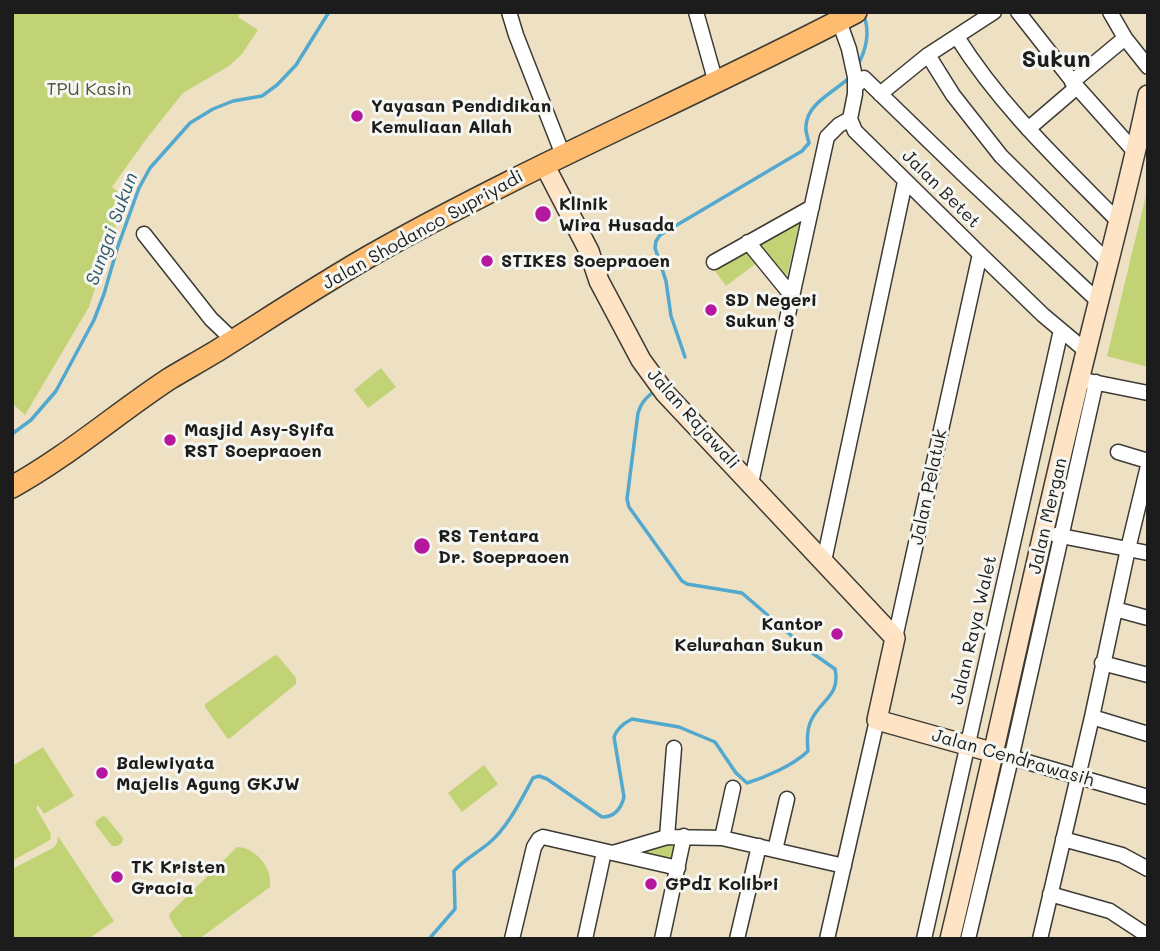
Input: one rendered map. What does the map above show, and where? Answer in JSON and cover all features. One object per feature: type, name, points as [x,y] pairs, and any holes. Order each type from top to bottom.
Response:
[{"type":"main road","name":"Jalan Shodanco Supriyadi","points":[[12,487],[38,472],[169,379],[366,258],[553,160],[716,83],[848,16]]},
{"type":"street","points":[[509,12],[553,160]]},
{"type":"street","points":[[696,12],[716,83]]},
{"type":"street","points":[[880,94],[928,55],[994,12]]},
{"type":"street","points":[[1018,12],[1074,85],[1136,153]]},
{"type":"street","points":[[1110,12],[1125,38],[1148,67]]},
{"type":"street","points":[[751,484],[827,137],[838,125],[850,119],[855,81],[848,16]]},
{"type":"street","points":[[957,37],[976,68],[1028,129],[1118,221]]},
{"type":"street","points":[[1028,129],[1125,38]]},
{"type":"street","points":[[928,55],[953,95],[1001,156],[1109,262]]},
{"type":"street","points":[[855,81],[864,78],[1099,302]]},
{"type":"street","name":"Jalan Mergan","points":[[950,939],[1003,755],[1088,381],[1086,351],[1148,95]]},
{"type":"street","name":"Jalan Betet","points":[[850,119],[855,131],[905,182],[1086,351]]},
{"type":"street","name":"Jalan Rajawali","points":[[553,160],[598,281],[641,360],[665,393],[895,638]]},
{"type":"street","points":[[824,561],[905,182]]},
{"type":"street","points":[[714,262],[812,207]]},
{"type":"street","points":[[144,234],[211,320],[233,340]]},
{"type":"street","points":[[748,242],[792,296]]},
{"type":"street","name":"Jalan Pelatuk","points":[[877,720],[980,254]]},
{"type":"street","name":"Jalan Raya Walet","points":[[924,939],[1061,330]]},
{"type":"street","points":[[1088,381],[1148,394]]},
{"type":"street","points":[[1040,939],[1128,549],[1146,484],[1148,464],[1118,452]]},
{"type":"street","points":[[1054,534],[1148,553]]},
{"type":"street","points":[[1115,609],[1148,618]]},
{"type":"street","points":[[1102,663],[1148,675]]},
{"type":"street","points":[[1092,717],[1148,734]]},
{"type":"street","points":[[827,939],[877,720]]},
{"type":"street","name":"Jalan Cendrawasih","points":[[877,720],[1148,797]]},
{"type":"street","points":[[667,837],[674,748]]},
{"type":"street","points":[[968,939],[1003,755]]},
{"type":"street","points":[[722,838],[733,788]]},
{"type":"street","points":[[775,850],[787,799]]},
{"type":"street","points":[[662,939],[684,836]]},
{"type":"street","points":[[512,939],[534,847],[543,837],[678,868]]},
{"type":"street","points":[[608,853],[667,837],[722,838],[844,866]]},
{"type":"street","points":[[1063,839],[1122,855],[1148,869]]},
{"type":"street","points":[[737,939],[759,846]]},
{"type":"street","points":[[585,939],[608,853]]},
{"type":"street","points":[[1050,894],[1110,911],[1148,936]]},
{"type":"green space","name":"TPU Kasin","points":[[12,12],[241,12],[238,17],[258,30],[242,54],[229,66],[183,93],[112,187],[125,197],[89,307],[25,415],[12,403]]},
{"type":"green space","points":[[1148,187],[1148,367],[1107,356]]},
{"type":"green space","points":[[800,220],[786,280],[757,242]]},
{"type":"green space","points":[[745,250],[758,262],[726,286],[712,267]]},
{"type":"green space","points":[[381,368],[396,387],[368,408],[354,390]]},
{"type":"green space","points":[[275,655],[296,678],[296,684],[227,738],[205,704]]},
{"type":"green space","points":[[43,747],[74,796],[44,814],[38,805],[36,808],[51,834],[50,840],[12,861],[12,762],[14,765]]},
{"type":"green space","points":[[484,765],[498,784],[462,812],[448,793]]},
{"type":"green space","points":[[103,816],[123,838],[122,843],[117,846],[112,846],[95,824]]},
{"type":"green space","points":[[58,836],[114,921],[88,939],[12,939],[12,869],[53,848]]},
{"type":"green space","points":[[675,842],[675,861],[638,852]]},
{"type":"green space","points":[[237,847],[250,851],[266,866],[270,887],[199,939],[184,939],[174,926],[170,913]]},
{"type":"waterway","name":"Sungai Sukun","points":[[12,434],[31,420],[56,391],[94,320],[139,188],[150,168],[190,123],[233,101],[262,96],[277,85],[296,65],[329,12]]},
{"type":"waterway","points":[[857,66],[866,41],[867,27],[863,14]]},
{"type":"waterway","points":[[685,357],[671,316],[666,281],[655,248],[656,241],[660,235],[802,151],[809,143],[806,128],[811,110],[851,76]]},
{"type":"waterway","points":[[429,939],[455,909],[454,871],[502,829],[533,778],[539,776],[547,779],[602,817],[613,814],[619,809],[624,797],[614,737],[621,726],[632,719],[679,727],[715,742],[736,773],[747,783],[779,770],[808,751],[810,723],[835,686],[835,669],[808,650],[742,593],[682,581],[629,507],[627,499],[638,413],[652,393]]},
{"type":"waterway","points":[[1005,748],[1049,559]]},
{"type":"waterway","points":[[992,801],[1000,768]]},
{"type":"place","name":"Yayasan Pendidikan Kemuliaan Allah","points":[[357,116]]},
{"type":"place","name":"Klinik Wira Husada","points":[[543,214]]},
{"type":"place","name":"STIKES Soepraoen","points":[[487,261]]},
{"type":"place","name":"SD Negeri Sukun 3","points":[[711,310]]},
{"type":"place","name":"Masjid Asy-Syifa RST Soepraoen","points":[[170,440]]},
{"type":"place","name":"RS Tentara Dr. Soepraoen","points":[[422,546]]},
{"type":"place","name":"Kantor Kelurahan Sukun","points":[[837,634]]},
{"type":"place","name":"Balewiyata Majelis Agung GKJW","points":[[102,773]]},
{"type":"place","name":"TK Kristen Gracia","points":[[117,877]]},
{"type":"place","name":"GPdI Kolibri","points":[[651,884]]},
{"type":"district","name":"Sukun","points":[[1056,60]]}]
